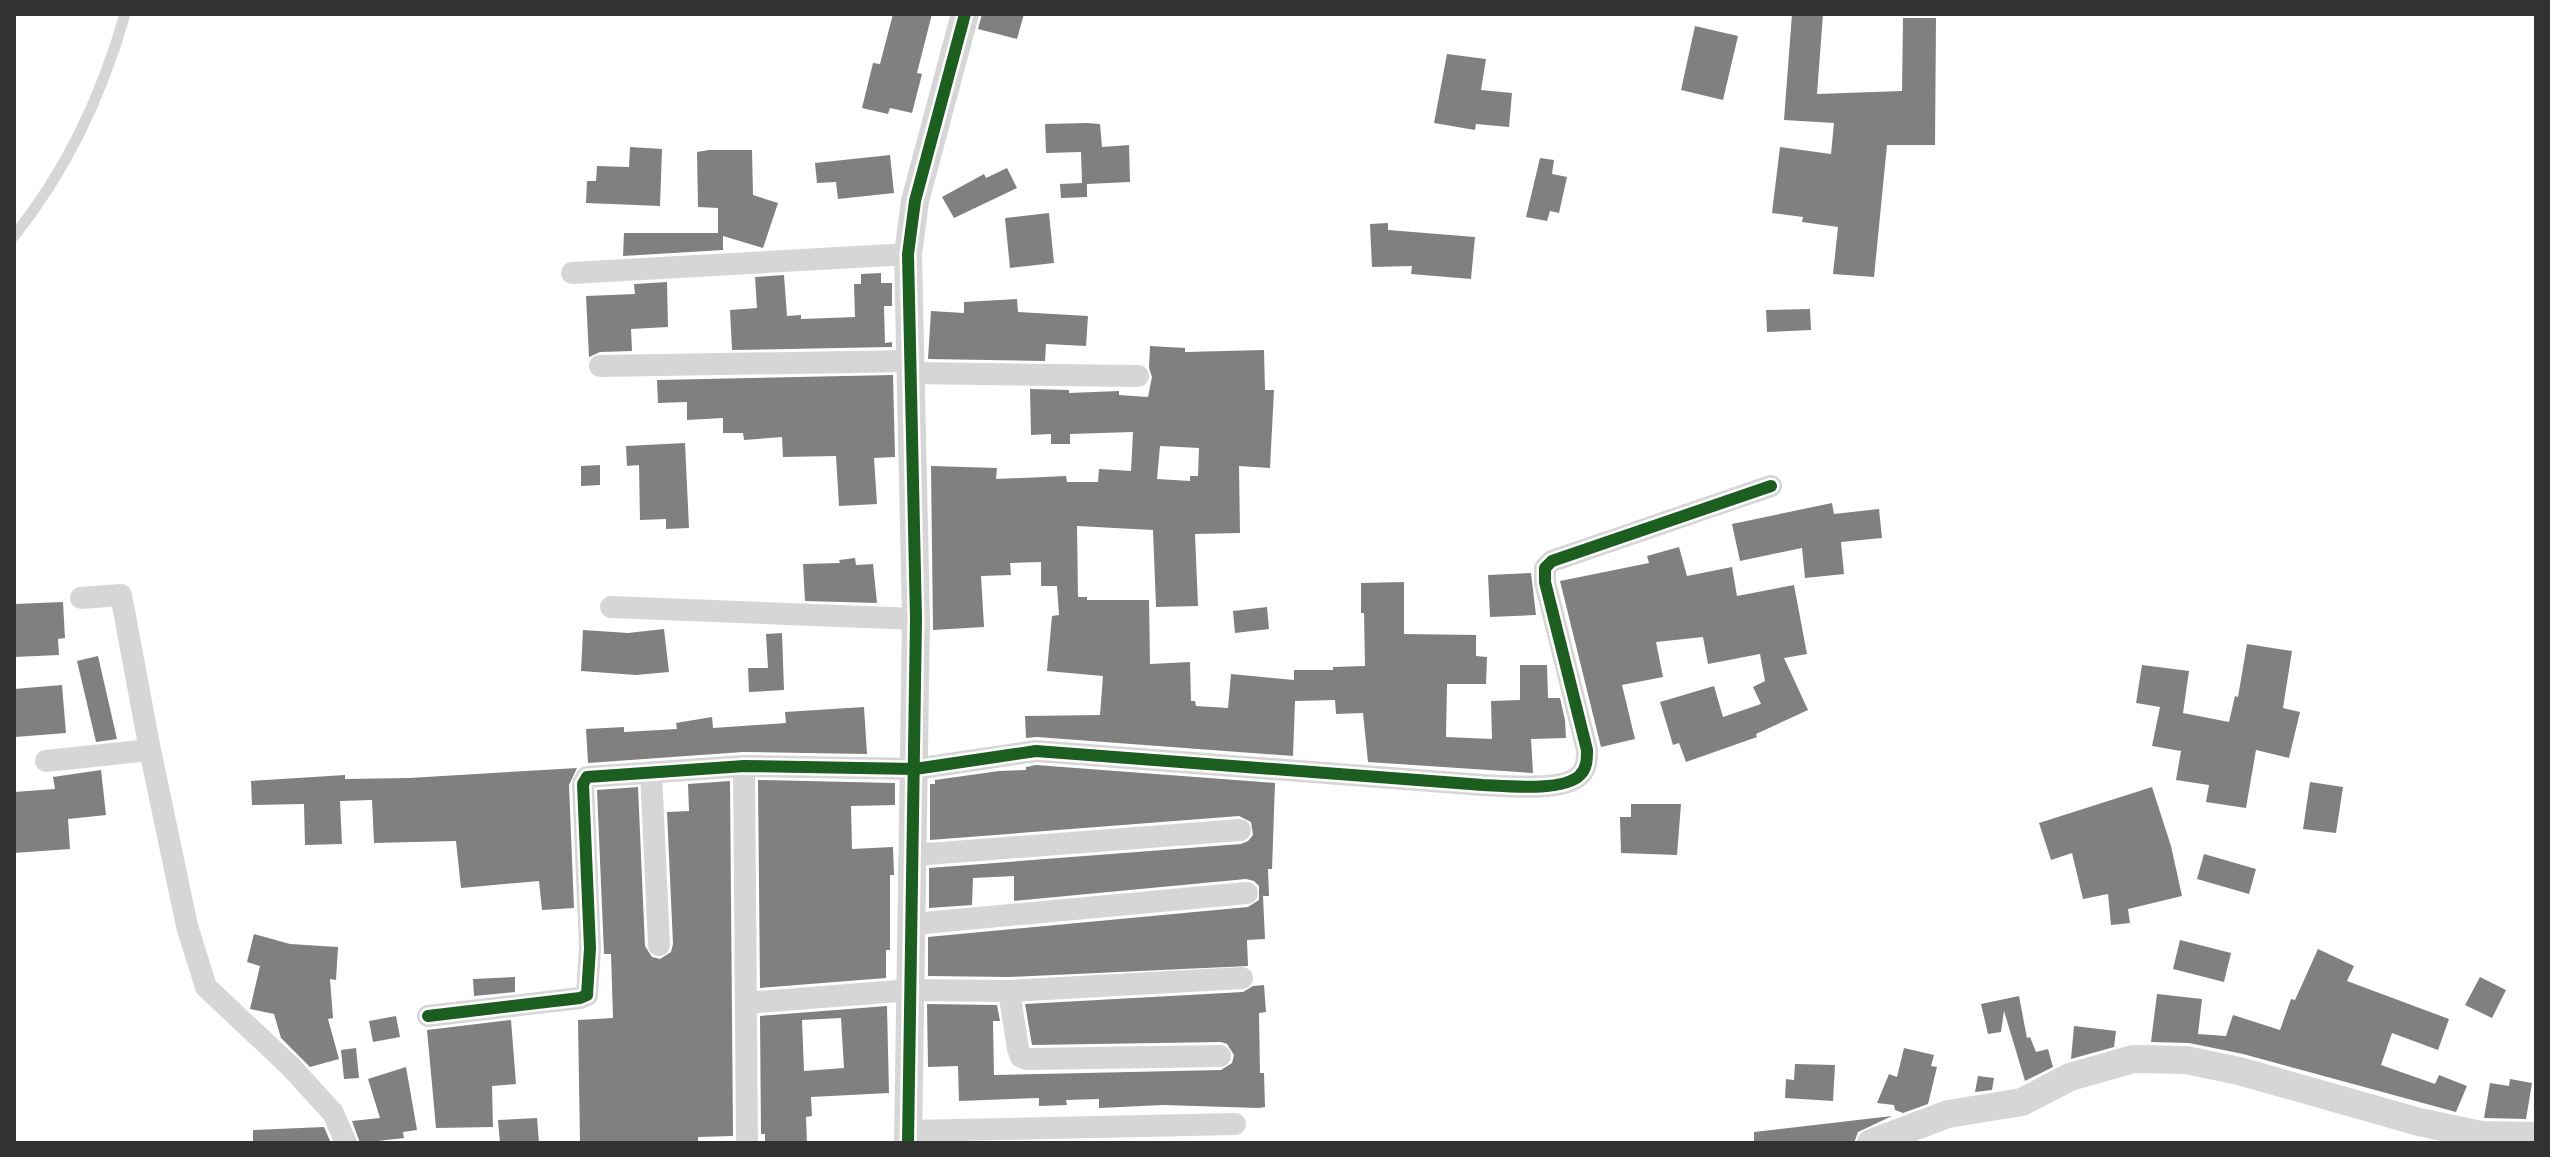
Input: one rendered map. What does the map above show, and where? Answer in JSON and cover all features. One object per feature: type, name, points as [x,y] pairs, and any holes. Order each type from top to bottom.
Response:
[{"type":"street","points":[[965,14],[915,201],[908,254],[916,619],[908,1137],[1235,1124]]},
{"type":"street","points":[[572,273],[908,254]]},
{"type":"street","points":[[600,366],[910,367],[1138,376]]},
{"type":"street","points":[[428,1016],[587,995],[590,948],[583,784],[587,777],[744,766],[915,769],[1036,751],[1483,785],[1536,787],[1573,780],[1582,774],[1587,762],[1587,750],[1545,582],[1545,568],[1552,561],[1771,486]]},
{"type":"street","points":[[81,598],[121,595],[187,926],[206,987],[291,1067],[333,1113],[346,1143]]},
{"type":"street","points":[[611,607],[916,619]]},
{"type":"street","points":[[46,761],[150,750]]},
{"type":"street","points":[[744,766],[747,1143]]},
{"type":"street","points":[[651,773],[659,945]]},
{"type":"street","points":[[914,855],[1240,830]]},
{"type":"street","points":[[913,924],[1247,893]]},
{"type":"street","points":[[746,1003],[911,990],[1009,991],[1242,978]]},
{"type":"street","points":[[1009,991],[1018,1049],[1021,1057],[1027,1059],[1220,1056]]},
{"type":"street","points":[[1871,1143],[1948,1114],[2022,1102],[2070,1077],[2133,1059],[2186,1060],[2239,1071],[2419,1122],[2481,1135],[2536,1136]]},
{"type":"lane","points":[[14,236],[49,189],[87,121],[125,14]]},
{"type":"building","points":[[893,14],[932,14],[917,73],[922,74],[912,113],[890,108],[888,114],[862,108],[873,63],[880,64]]},
{"type":"building","points":[[982,14],[1024,14],[1017,39],[978,29]]},
{"type":"building","points":[[1792,14],[1823,14],[1817,94],[1902,91],[1903,18],[1936,18],[1935,145],[1887,145],[1874,277],[1833,274],[1838,227],[1802,222],[1803,217],[1772,213],[1780,147],[1831,154],[1834,123],[1784,120]]},
{"type":"building","points":[[1695,26],[1738,36],[1723,100],[1681,90]]},
{"type":"building","points":[[1447,54],[1486,59],[1481,90],[1512,93],[1509,127],[1476,124],[1475,130],[1434,123]]},
{"type":"building","points":[[1045,124],[1100,124],[1102,147],[1129,145],[1130,182],[1087,184],[1087,197],[1061,198],[1060,184],[1082,183],[1081,152],[1046,153]]},
{"type":"building","points":[[630,147],[662,149],[660,206],[586,203],[587,181],[596,181],[597,166],[629,167]]},
{"type":"building","points":[[752,150],[753,195],[778,203],[763,248],[723,236],[723,250],[623,256],[624,233],[718,233],[718,208],[698,207],[697,152]]},
{"type":"building","points":[[890,155],[894,193],[838,199],[836,182],[817,183],[815,163]]},
{"type":"building","points":[[1540,158],[1554,160],[1552,174],[1567,177],[1559,213],[1550,211],[1547,221],[1526,217]]},
{"type":"building","points":[[1007,168],[1017,188],[954,218],[942,197],[984,174],[986,178]]},
{"type":"building","points":[[1049,213],[1054,263],[1010,268],[1005,218]]},
{"type":"building","points":[[1388,223],[1388,230],[1475,237],[1471,279],[1411,274],[1412,266],[1372,267],[1370,224]]},
{"type":"building","points":[[881,273],[881,283],[892,283],[892,306],[884,306],[885,343],[892,342],[892,347],[732,350],[730,310],[757,308],[755,277],[784,275],[787,316],[801,315],[801,319],[855,317],[854,284],[861,284],[861,274]]},
{"type":"building","points":[[667,282],[668,327],[631,329],[632,351],[600,352],[589,357],[586,296],[635,294],[634,284]]},
{"type":"building","points":[[1017,299],[1018,312],[1088,316],[1086,346],[1046,344],[1045,361],[928,359],[931,311],[964,313],[964,302]]},
{"type":"building","points":[[1810,309],[1811,330],[1767,332],[1766,310]]},
{"type":"building","points":[[1150,346],[1185,348],[1185,352],[1264,350],[1265,390],[1274,390],[1270,468],[1239,466],[1240,533],[1195,534],[1198,606],[1156,607],[1153,530],[1077,526],[1078,597],[1087,597],[1087,600],[1149,600],[1150,664],[1190,662],[1191,701],[1195,701],[1196,706],[1228,708],[1231,674],[1294,680],[1294,670],[1365,666],[1361,583],[1404,582],[1404,634],[1476,635],[1476,656],[1487,657],[1486,684],[1447,684],[1446,737],[1492,739],[1491,701],[1520,700],[1520,665],[1547,665],[1548,698],[1560,698],[1566,738],[1531,739],[1533,773],[1368,762],[1363,713],[1336,714],[1335,700],[1295,701],[1293,756],[1026,738],[1025,716],[1100,715],[1103,676],[1047,671],[1052,616],[1059,615],[1057,586],[1041,586],[1041,562],[1010,563],[1011,575],[981,576],[984,627],[933,630],[931,466],[997,468],[996,479],[1066,476],[1067,482],[1098,482],[1099,469],[1131,471],[1133,432],[1070,434],[1070,444],[1051,444],[1051,434],[1031,435],[1030,389],[1069,390],[1069,393],[1119,391],[1119,395],[1148,397],[1152,377],[1149,368]],"holes":[[[1160,446],[1199,448],[1198,476],[1190,476],[1190,481],[1157,479]]]},
{"type":"building","points":[[893,375],[895,457],[874,458],[877,504],[839,506],[836,456],[783,457],[782,437],[744,440],[743,433],[723,433],[723,418],[687,420],[687,402],[658,403],[657,380]]},
{"type":"building","points":[[685,443],[689,528],[666,529],[666,519],[640,520],[639,465],[627,466],[626,446]]},
{"type":"building","points":[[600,465],[600,485],[581,486],[581,466]]},
{"type":"building","points":[[1832,503],[1834,514],[1879,509],[1882,538],[1841,542],[1844,574],[1805,578],[1802,548],[1740,561],[1732,524]]},
{"type":"building","points":[[1679,547],[1687,576],[1732,567],[1737,596],[1794,585],[1807,654],[1784,658],[1808,710],[1756,734],[1757,737],[1686,762],[1679,743],[1673,745],[1660,702],[1714,686],[1723,717],[1761,704],[1753,687],[1765,681],[1760,654],[1708,664],[1703,637],[1656,642],[1663,677],[1622,685],[1635,739],[1601,747],[1560,581],[1649,563],[1647,556]]},
{"type":"building","points":[[855,558],[856,565],[873,564],[877,603],[805,601],[803,564],[840,563],[839,560]]},
{"type":"building","points":[[1531,573],[1536,615],[1490,617],[1488,575]]},
{"type":"building","points":[[63,602],[65,638],[58,639],[59,655],[14,657],[14,604]]},
{"type":"building","points":[[1267,607],[1269,629],[1235,633],[1233,611]]},
{"type":"building","points":[[664,629],[669,672],[636,675],[581,671],[583,630],[628,633]]},
{"type":"building","points":[[782,633],[784,690],[749,692],[748,668],[768,668],[766,634]]},
{"type":"building","points":[[2247,644],[2292,651],[2283,708],[2300,712],[2289,758],[2256,750],[2246,808],[2206,802],[2209,785],[2176,780],[2181,751],[2152,746],[2160,707],[2136,703],[2142,665],[2189,671],[2183,713],[2229,722],[2235,696],[2238,697]]},
{"type":"building","points":[[98,656],[117,739],[96,742],[77,661]]},
{"type":"building","points":[[62,685],[66,733],[15,737],[14,689]]},
{"type":"building","points":[[864,707],[867,754],[743,752],[588,763],[586,729],[624,727],[624,732],[677,729],[676,723],[712,717],[713,728],[786,723],[785,712]]},
{"type":"building","points":[[1036,765],[1275,783],[1272,869],[1268,869],[1269,896],[1263,896],[1265,939],[1247,940],[1248,966],[1009,977],[928,976],[928,937],[1248,907],[1259,900],[1259,886],[1246,879],[1014,901],[1014,876],[973,878],[972,905],[929,908],[929,868],[1241,844],[1253,835],[1251,822],[1239,816],[930,840],[930,784],[935,784],[935,780],[1026,770],[1026,767]]},
{"type":"building","points":[[577,768],[569,785],[574,908],[542,910],[539,881],[461,888],[456,841],[374,843],[372,800],[340,801],[342,844],[305,845],[304,804],[252,805],[251,781],[345,775],[345,779],[409,778]]},
{"type":"building","points":[[101,770],[106,815],[68,819],[70,849],[14,853],[14,792],[55,789],[53,777]]},
{"type":"building","points":[[758,780],[895,783],[895,805],[851,806],[852,849],[893,847],[890,950],[886,950],[886,978],[760,988]]},
{"type":"building","points":[[730,781],[733,1136],[698,1137],[698,1143],[580,1143],[578,1020],[613,1018],[611,954],[604,954],[597,790],[638,787],[645,946],[652,957],[660,959],[671,952],[673,944],[667,812],[689,811],[688,784]]},
{"type":"building","points":[[2310,782],[2343,787],[2336,833],[2303,829]]},
{"type":"building","points":[[2152,787],[2171,846],[2182,896],[2128,909],[2130,923],[2111,925],[2108,894],[2083,899],[2072,853],[2051,860],[2039,823]]},
{"type":"building","points":[[1631,804],[1681,804],[1677,855],[1621,853],[1620,817],[1631,817]]},
{"type":"building","points":[[2204,854],[2256,869],[2249,894],[2197,879]]},
{"type":"building","points":[[254,934],[290,944],[338,947],[336,980],[330,979],[333,1018],[328,1019],[339,1059],[310,1067],[281,1038],[274,1014],[250,1009],[260,966],[247,962]]},
{"type":"building","points":[[2180,940],[2231,953],[2224,982],[2173,969]]},
{"type":"building","points":[[2318,949],[2354,966],[2347,981],[2449,1019],[2438,1050],[2392,1033],[2381,1065],[2435,1084],[2439,1075],[2467,1086],[2456,1112],[2243,1054],[2189,1043],[2151,1042],[2157,994],[2202,999],[2198,1034],[2226,1036],[2233,1015],[2280,1030],[2291,999],[2295,1000]]},
{"type":"building","points":[[515,977],[515,992],[474,996],[473,979]]},
{"type":"building","points":[[2480,977],[2506,990],[2492,1018],[2465,1005]]},
{"type":"building","points":[[1264,985],[1266,1012],[1259,1013],[1260,1073],[1264,1073],[1265,1107],[1163,1105],[1099,1108],[1099,1099],[1066,1100],[1067,1105],[1039,1106],[1039,1098],[959,1101],[958,1066],[928,1067],[927,1004],[997,1005],[1000,1021],[993,1021],[994,1075],[1221,1070],[1232,1063],[1234,1055],[1227,1044],[1221,1042],[1032,1045],[1025,1004],[1243,992],[1253,986]]},
{"type":"building","points":[[2019,996],[2027,1038],[2030,1037],[2036,1052],[2048,1049],[2053,1067],[2025,1081],[2004,1011],[2001,1032],[1988,1034],[1981,1004]]},
{"type":"building","points":[[887,1006],[889,1093],[811,1097],[812,1116],[806,1117],[807,1143],[765,1143],[765,1134],[761,1134],[760,1016]],"holes":[[[841,1018],[844,1068],[804,1071],[802,1020]]]},
{"type":"building","points":[[396,1016],[400,1037],[373,1042],[369,1021]]},
{"type":"building","points":[[511,1020],[516,1084],[492,1086],[493,1127],[436,1128],[427,1030]]},
{"type":"building","points":[[2074,1026],[2116,1031],[2114,1047],[2071,1059]]},
{"type":"building","points":[[356,1048],[359,1078],[344,1079],[341,1050]]},
{"type":"building","points":[[1904,1048],[1934,1055],[1931,1066],[1937,1067],[1928,1104],[1903,1113],[1895,1110],[1894,1105],[1877,1103],[1889,1074],[1897,1077]]},
{"type":"building","points":[[1795,1064],[1835,1065],[1833,1101],[1785,1098],[1786,1079],[1794,1080]]},
{"type":"building","points":[[406,1067],[417,1130],[403,1132],[404,1138],[360,1143],[352,1121],[380,1118],[368,1079]]},
{"type":"building","points":[[1978,1076],[1994,1078],[1992,1090],[1975,1092]]},
{"type":"building","points":[[2510,1079],[2532,1083],[2526,1119],[2484,1118],[2490,1083],[2509,1086]]},
{"type":"building","points":[[1892,1116],[1858,1132],[1854,1143],[1754,1143],[1754,1132]]},
{"type":"building","points":[[537,1118],[539,1143],[500,1143],[498,1120]]},
{"type":"building","points":[[324,1127],[331,1143],[253,1143],[253,1130]]},
{"type":"cycle path","points":[[908,1143],[916,619],[908,254],[915,201],[965,14]]},
{"type":"cycle path","points":[[428,1016],[587,995],[590,948],[583,784],[587,777],[744,766],[915,769],[1036,751],[1506,786],[1548,786],[1572,780],[1584,769],[1587,750],[1545,582],[1545,568],[1552,561],[1771,486]]}]
